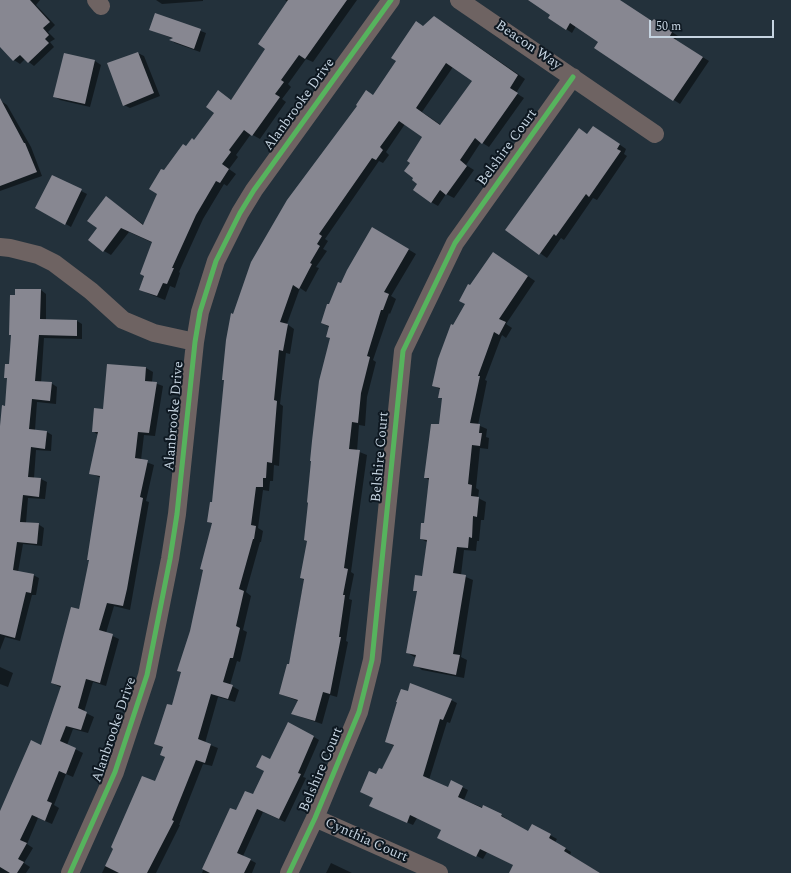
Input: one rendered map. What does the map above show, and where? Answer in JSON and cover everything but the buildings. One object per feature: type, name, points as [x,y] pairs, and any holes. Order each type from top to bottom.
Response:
[{"type":"street","name":"Alanbrooke Drive","points":[[70,873],[115,772],[147,675],[178,514],[195,342],[207,286],[216,261],[240,212],[391,0]]},
{"type":"street","name":"Beacon Way","points":[[459,0],[655,134]]},
{"type":"street","name":"Belshire Court","points":[[289,873],[315,818],[359,712],[372,660],[403,351],[455,243],[573,77]]},
{"type":"street","points":[[0,247],[38,255],[54,263],[91,291],[123,320],[154,333],[195,342]]},
{"type":"street","name":"Cynthia Court","points":[[315,818],[439,873]]},
{"type":"cycle path","points":[[70,873],[115,772],[147,675],[170,559],[177,514],[195,342],[200,312],[216,261],[240,213],[254,190],[391,0]]},
{"type":"cycle path","points":[[289,873],[315,818],[359,712],[372,660],[403,351],[455,243],[573,77]]}]
